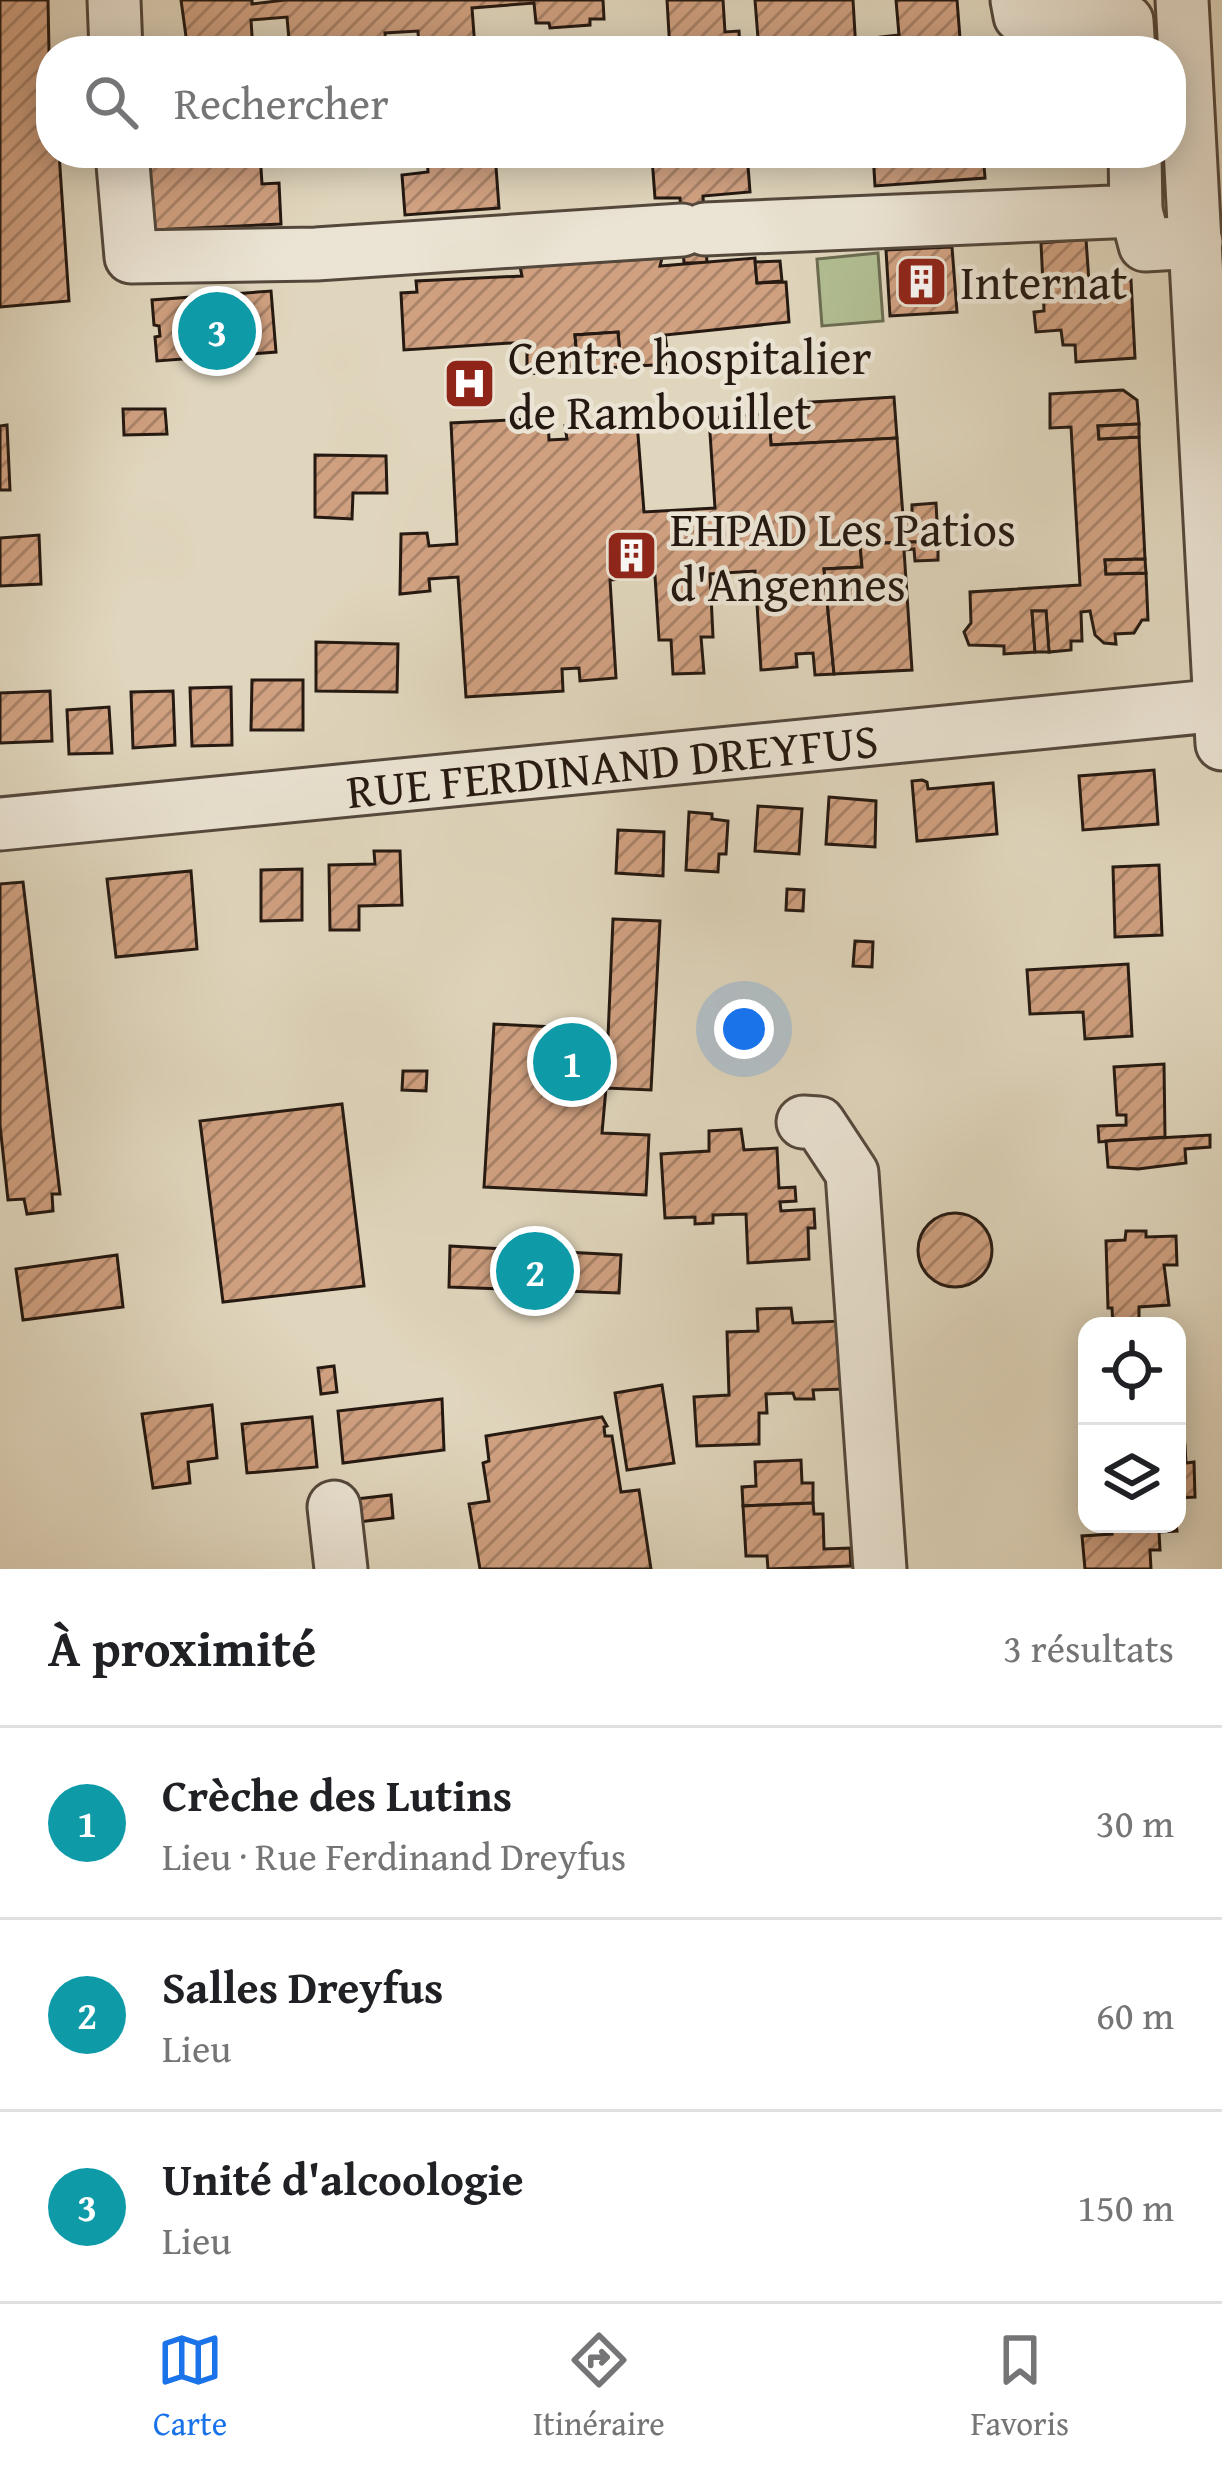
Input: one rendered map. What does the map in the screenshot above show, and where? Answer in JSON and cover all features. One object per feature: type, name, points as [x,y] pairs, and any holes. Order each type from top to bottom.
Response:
[{"type":"street","points":[[114,0],[115,36]]},
{"type":"street","points":[[1017,0],[1020,16],[1127,21],[1128,36]]},
{"type":"street","points":[[1182,0],[1184,36]]},
{"type":"street","points":[[1186,69],[1221,718]]},
{"type":"street","points":[[123,168],[131,257],[316,254],[693,230],[1136,211]]},
{"type":"street","points":[[1135,168],[1136,211],[1145,245],[1196,242]]},
{"type":"street","name":"RUE FERDINAND DREYFUS","points":[[0,824],[1221,718]]},
{"type":"street","points":[[803,1122],[819,1123],[852,1173],[880,1569]]},
{"type":"street","points":[[334,1507],[341,1569]]},
{"type":"green space","points":[[878,253],[883,321],[822,326],[817,259]]},
{"type":"building","points":[[0,0],[48,0],[49,36],[36,36],[36,168],[60,168],[69,301],[0,307]]},
{"type":"building","points":[[181,0],[252,0],[252,4],[285,0],[603,0],[604,19],[590,19],[590,25],[550,28],[549,23],[536,23],[534,3],[472,8],[474,36],[418,36],[418,31],[385,36],[289,36],[287,17],[251,20],[252,36],[186,36]]},
{"type":"building","points":[[667,0],[723,0],[725,32],[739,31],[739,36],[669,36]]},
{"type":"building","points":[[755,0],[853,0],[855,36],[758,36]]},
{"type":"building","points":[[896,0],[957,0],[960,36],[890,36],[899,35]]},
{"type":"building","points":[[139,168],[261,168],[262,184],[279,183],[281,224],[153,230]]},
{"type":"building","points":[[428,168],[496,168],[499,208],[405,215],[402,175],[428,172]]},
{"type":"building","points":[[653,168],[748,168],[750,192],[703,196],[707,263],[684,263],[680,198],[655,198]]},
{"type":"building","points":[[874,168],[984,168],[985,178],[875,186]]},
{"type":"building","points":[[1086,239],[1089,282],[1043,285],[1041,243]]},
{"type":"building","name":"Internat","points":[[952,247],[957,312],[890,316],[886,250]]},
{"type":"building","points":[[662,258],[660,266],[755,258],[757,283],[786,282],[789,322],[665,335],[669,364],[621,367],[618,332],[575,335],[578,370],[527,374],[527,342],[404,350],[401,293],[417,292],[416,281],[522,276],[520,267]]},
{"type":"building","points":[[780,261],[782,281],[757,283],[755,262]]},
{"type":"building","points":[[1131,280],[1135,358],[1076,362],[1075,345],[1063,345],[1061,330],[1036,332],[1034,312],[1044,311],[1043,285]]},
{"type":"building","points":[[271,291],[276,352],[157,361],[155,337],[160,336],[152,300]]},
{"type":"building","points":[[618,332],[621,367],[578,370],[575,335]]},
{"type":"building","points":[[1123,390],[1137,400],[1139,424],[1098,426],[1099,439],[1139,437],[1145,559],[1105,560],[1106,574],[1146,573],[1148,620],[1142,620],[1134,633],[1115,634],[1116,644],[1104,643],[1095,635],[1090,611],[1081,612],[1082,641],[1071,641],[1071,650],[1049,652],[1046,611],[1032,611],[1035,652],[1004,654],[1004,646],[969,645],[964,632],[971,623],[970,592],[1080,585],[1071,427],[1050,428],[1050,394]]},
{"type":"building","points":[[894,397],[897,438],[771,445],[769,414],[781,413],[782,426],[800,425],[797,403]]},
{"type":"building","points":[[123,409],[165,409],[167,434],[124,435]]},
{"type":"building","name":"EHPAD Les Patios d'Angennes","points":[[769,414],[771,445],[897,438],[903,516],[912,515],[912,505],[936,503],[938,541],[860,544],[862,567],[824,569],[834,674],[815,675],[813,653],[796,654],[797,667],[761,670],[755,571],[710,574],[713,637],[701,637],[704,673],[673,674],[671,640],[659,640],[655,576],[610,580],[616,678],[580,681],[579,668],[562,669],[563,691],[466,697],[458,577],[429,579],[430,591],[400,594],[401,534],[427,533],[429,546],[457,544],[451,423],[548,418],[549,440],[567,439],[565,426],[637,422],[644,512],[715,508],[709,418]]},
{"type":"building","points":[[1139,424],[1139,437],[1099,439],[1098,426]]},
{"type":"building","points":[[7,425],[10,490],[0,490],[0,426]]},
{"type":"building","points":[[315,455],[386,456],[387,493],[353,493],[352,519],[315,517]]},
{"type":"building","points":[[39,535],[41,584],[0,586],[0,538]]},
{"type":"building","points":[[938,541],[938,560],[915,561],[914,549],[904,550],[912,670],[834,674],[824,569],[862,567],[860,544]]},
{"type":"building","points":[[1145,559],[1146,573],[1106,574],[1105,560]]},
{"type":"building","points":[[1032,611],[1046,611],[1049,652],[1035,652]]},
{"type":"building","points":[[316,642],[398,644],[397,692],[316,691]]},
{"type":"building","points":[[252,680],[303,680],[303,730],[251,730]]},
{"type":"building","points":[[231,687],[232,745],[192,746],[190,688]]},
{"type":"building","points":[[50,691],[52,741],[0,743],[0,693]]},
{"type":"building","points":[[173,691],[175,745],[133,748],[131,692]]},
{"type":"building","points":[[109,707],[112,753],[69,754],[67,710]]},
{"type":"building","points":[[1154,770],[1158,824],[1083,830],[1079,776]]},
{"type":"building","points":[[922,780],[928,789],[993,783],[997,834],[917,841],[912,781]]},
{"type":"building","points":[[829,797],[876,801],[875,847],[826,844]]},
{"type":"building","points":[[758,806],[802,809],[799,854],[755,851]]},
{"type":"building","points":[[689,812],[728,821],[726,854],[719,854],[718,872],[686,870]]},
{"type":"building","points":[[618,830],[664,832],[663,876],[616,873]]},
{"type":"building","points":[[374,851],[400,851],[402,905],[359,906],[359,930],[330,930],[329,865],[375,864]]},
{"type":"building","points":[[1159,865],[1162,935],[1115,937],[1113,867]]},
{"type":"building","points":[[302,869],[302,920],[261,921],[261,870]]},
{"type":"building","points":[[191,871],[197,949],[116,957],[107,879]]},
{"type":"building","points":[[23,882],[60,1194],[52,1194],[53,1211],[27,1214],[24,1199],[8,1200],[0,1125],[0,884]]},
{"type":"building","points":[[787,889],[804,890],[803,911],[786,910]]},
{"type":"building","points":[[613,919],[660,921],[651,1090],[606,1088],[602,1133],[649,1135],[646,1195],[484,1187],[494,1024],[598,1029],[597,1036],[608,1037]]},
{"type":"building","points":[[855,941],[873,942],[872,967],[853,966]]},
{"type":"building","points":[[1128,964],[1132,1036],[1085,1039],[1083,1012],[1030,1014],[1027,970]]},
{"type":"building","points":[[1164,1064],[1165,1137],[1099,1142],[1098,1126],[1126,1125],[1126,1115],[1117,1115],[1114,1067]]},
{"type":"building","points":[[403,1071],[427,1071],[426,1091],[402,1090]]},
{"type":"building","points":[[342,1104],[364,1286],[223,1302],[200,1121]]},
{"type":"building","points":[[741,1129],[744,1150],[777,1148],[779,1188],[795,1187],[796,1201],[780,1202],[781,1211],[814,1209],[815,1228],[808,1228],[809,1259],[748,1263],[746,1214],[713,1215],[713,1223],[695,1224],[695,1217],[665,1218],[661,1154],[709,1151],[709,1131]]},
{"type":"building","points":[[1210,1135],[1210,1147],[1185,1149],[1186,1163],[1108,1167],[1106,1141]]},
{"type":"building","points":[[955,1213],[981,1224],[992,1250],[981,1276],[955,1287],[929,1276],[918,1250],[929,1224]]},
{"type":"building","points":[[1126,1231],[1146,1231],[1146,1237],[1176,1236],[1177,1265],[1164,1265],[1169,1305],[1139,1307],[1139,1317],[1112,1317],[1108,1308],[1106,1241],[1125,1240]]},
{"type":"building","points":[[450,1246],[621,1255],[619,1293],[449,1287]]},
{"type":"building","points":[[117,1255],[123,1307],[23,1320],[16,1269]]},
{"type":"building","points":[[791,1308],[793,1323],[842,1321],[845,1389],[813,1390],[814,1399],[795,1399],[793,1393],[766,1394],[767,1413],[759,1413],[759,1444],[697,1446],[694,1397],[729,1395],[727,1332],[758,1331],[757,1309]]},
{"type":"building","points":[[334,1366],[337,1392],[321,1394],[318,1368]]},
{"type":"building","points":[[662,1385],[674,1463],[627,1470],[615,1393]]},
{"type":"building","points":[[442,1399],[444,1450],[343,1463],[338,1411]]},
{"type":"building","points":[[212,1405],[217,1458],[188,1462],[190,1483],[153,1488],[142,1414]]},
{"type":"building","points":[[312,1417],[317,1467],[247,1473],[242,1424]]},
{"type":"building","points":[[602,1417],[605,1436],[612,1436],[621,1492],[639,1490],[651,1569],[480,1569],[469,1504],[489,1501],[483,1463],[489,1461],[486,1436]]},
{"type":"building","points":[[801,1460],[802,1483],[813,1483],[813,1503],[743,1506],[742,1487],[756,1486],[755,1462]]},
{"type":"building","points":[[1194,1462],[1195,1497],[1186,1498],[1186,1463]]},
{"type":"building","points":[[391,1495],[393,1518],[349,1523],[347,1500]]},
{"type":"building","points":[[813,1503],[814,1514],[823,1514],[824,1549],[850,1548],[851,1566],[768,1569],[767,1556],[746,1556],[743,1506]]},
{"type":"building","points":[[1159,1533],[1160,1550],[1150,1550],[1151,1569],[1085,1569],[1082,1536]]},
{"type":"place","name":"Internat","points":[[921,281]]},
{"type":"place","name":"Unité d'alcoologie","points":[[217,331]]},
{"type":"place","name":"Centre hospitalier de Rambouillet","points":[[469,384]]},
{"type":"place","name":"EHPAD Les Patios d'Angennes","points":[[631,556]]},
{"type":"place","name":"Crèche des Lutins","points":[[572,1062]]},
{"type":"place","name":"Salles Dreyfus","points":[[535,1271]]}]
